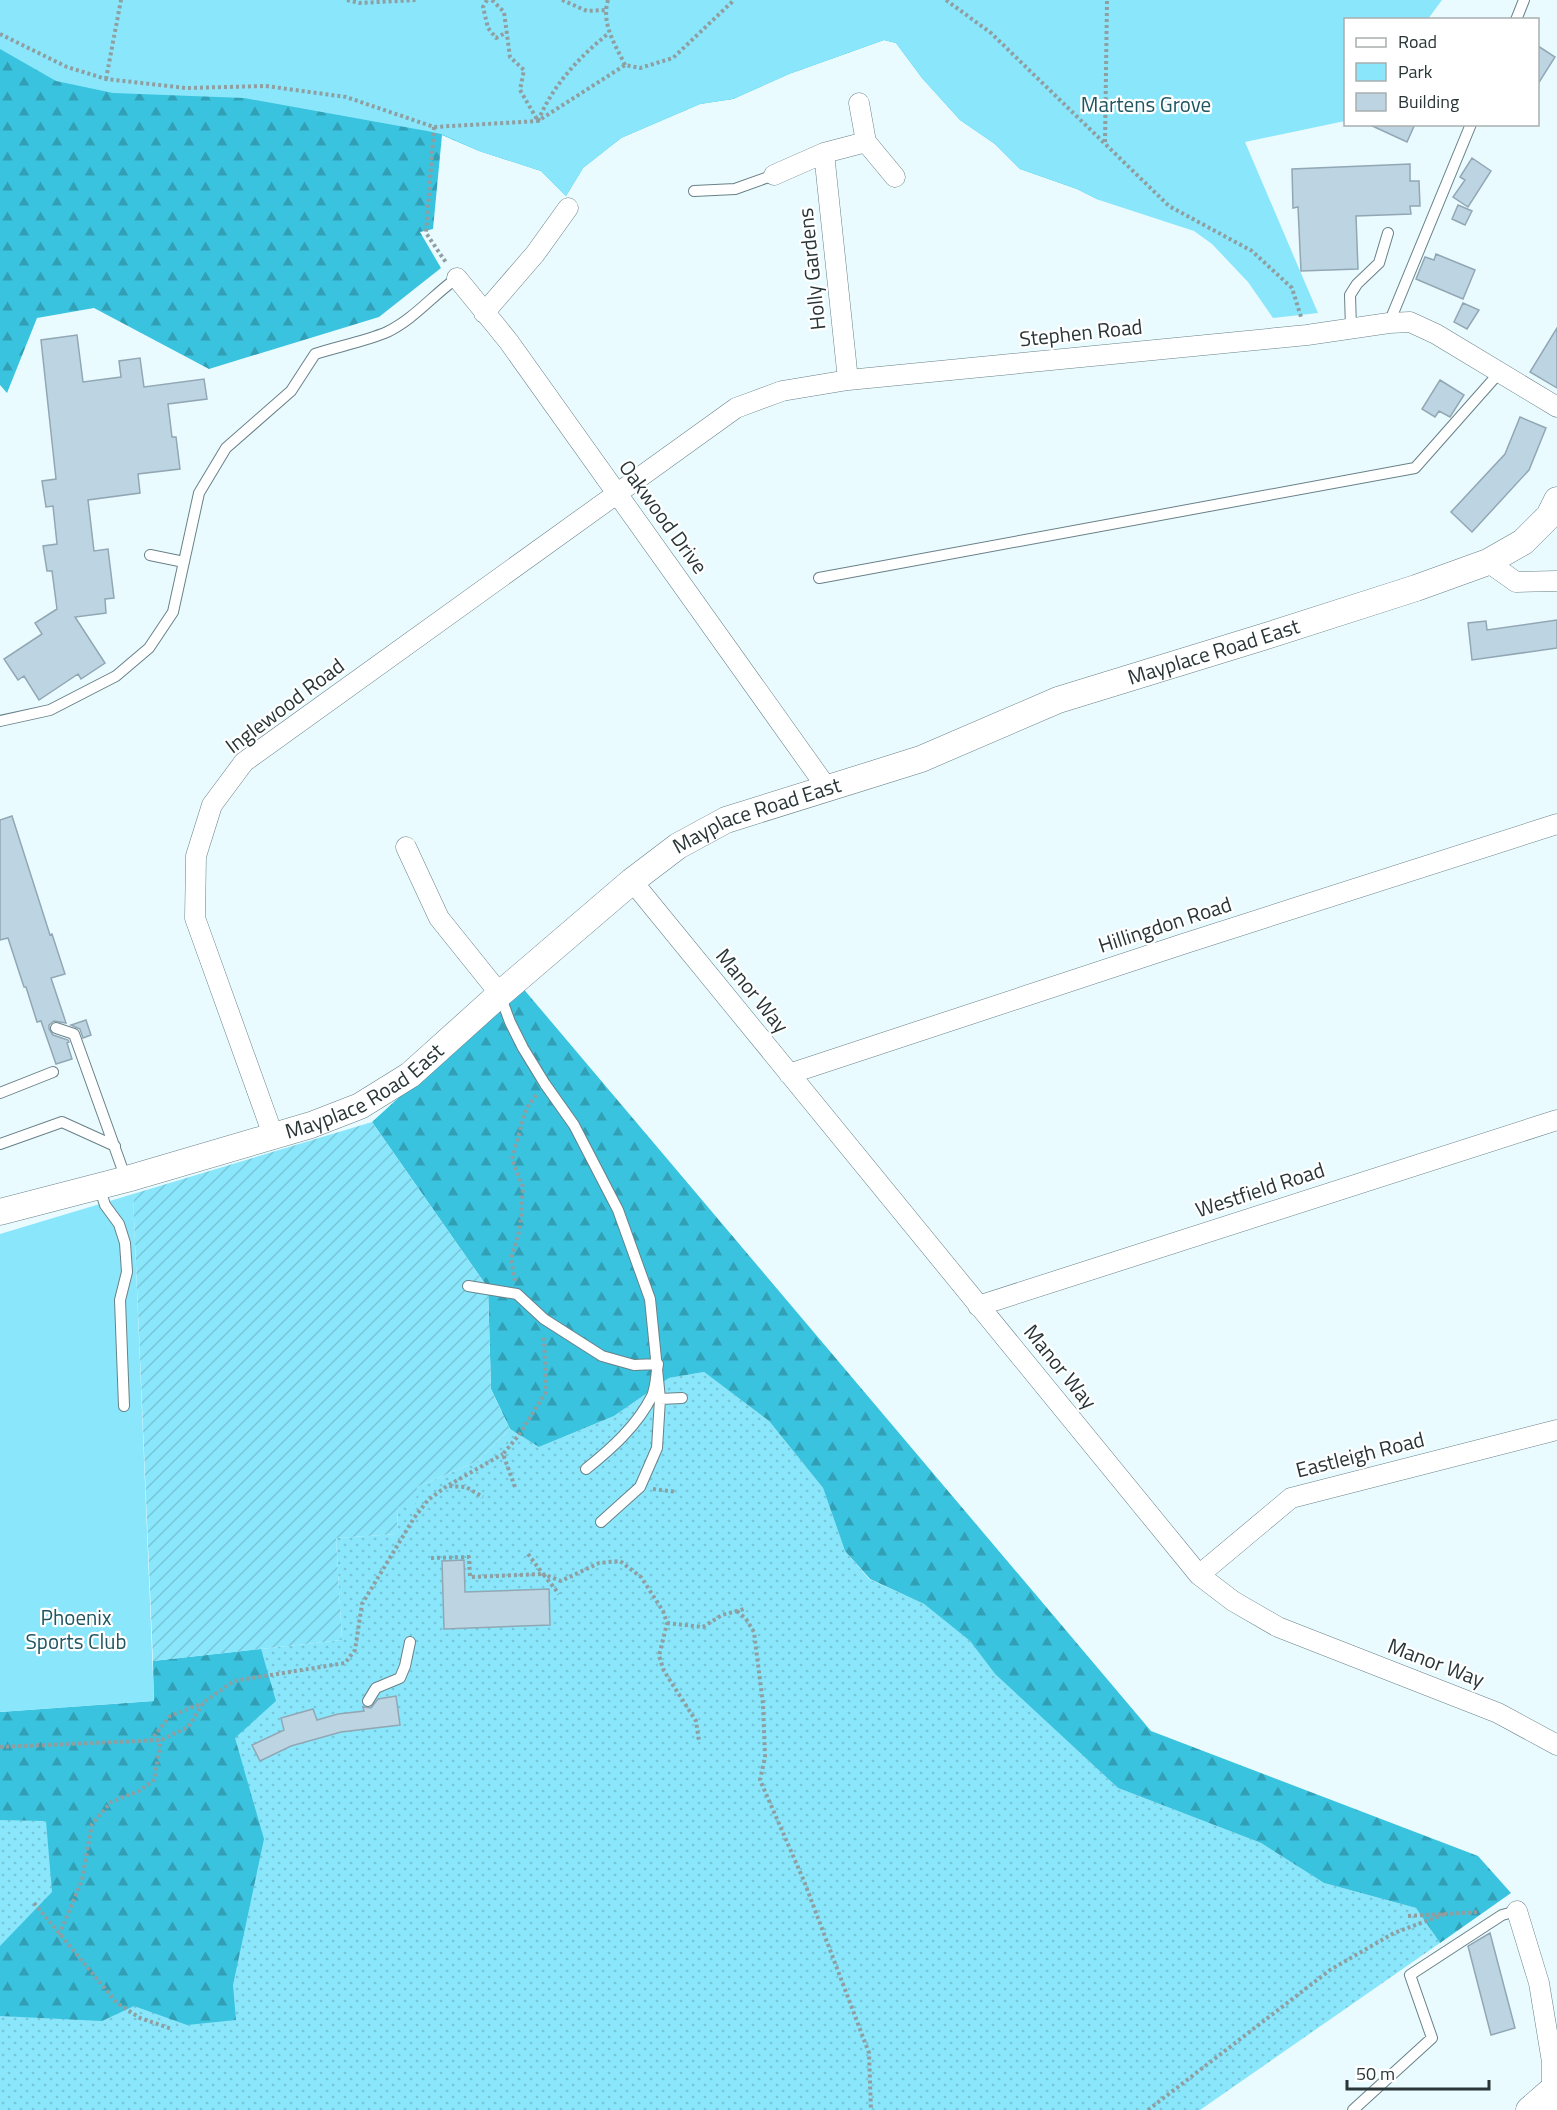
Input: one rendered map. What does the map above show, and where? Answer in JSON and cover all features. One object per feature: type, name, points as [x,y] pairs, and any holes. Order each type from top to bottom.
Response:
[{"type":"street","points":[[859,103],[866,142],[895,177]]},
{"type":"street","points":[[774,175],[824,153],[866,142]]},
{"type":"street","name":"Holly Gardens","points":[[824,153],[848,380]]},
{"type":"street","points":[[484,313],[535,254],[568,208]]},
{"type":"street","name":"Oakwood Drive","points":[[457,278],[508,342],[827,788]]},
{"type":"street","name":"Stephen Road","points":[[617,494],[736,408],[782,391],[848,380],[1307,335],[1389,323],[1410,322],[1436,334],[1557,407]]},
{"type":"street","name":"Inglewood Road","points":[[273,1135],[195,918],[196,856],[212,805],[244,762],[617,494]]},
{"type":"street","name":"Mayplace Road East","points":[[0,1212],[127,1179],[311,1125],[360,1106],[410,1075],[632,881],[678,846],[726,820],[921,759],[1058,700],[1274,634],[1488,562],[1523,542],[1549,516],[1557,500]]},
{"type":"street","points":[[1488,562],[1516,582],[1557,580]]},
{"type":"street","name":"Hillingdon Road","points":[[789,1074],[1557,824]]},
{"type":"street","points":[[406,848],[439,918],[500,994]]},
{"type":"street","name":"Manor Way","points":[[632,881],[1199,1575],[1233,1601],[1278,1627],[1498,1713],[1557,1745]]},
{"type":"street","name":"Westfield Road","points":[[978,1306],[1557,1120]]},
{"type":"street","name":"Eastleigh Road","points":[[1199,1575],[1291,1498],[1557,1430]]},
{"type":"street","points":[[1509,1913],[1539,1983],[1552,2062],[1555,2096],[1529,2110]]},
{"type":"lane","points":[[1517,18],[1524,0]]},
{"type":"lane","points":[[1389,323],[1470,126]]},
{"type":"lane","points":[[694,191],[735,189],[774,175]]},
{"type":"lane","points":[[1352,328],[1350,295],[1357,284],[1379,263],[1388,233]]},
{"type":"lane","points":[[0,721],[50,710],[116,676],[149,648],[173,612],[199,493],[226,448],[291,391],[315,354],[386,332],[420,310],[439,291],[457,278]]},
{"type":"lane","points":[[819,578],[1414,468],[1499,373]]},
{"type":"lane","points":[[150,555],[184,562]]},
{"type":"lane","points":[[500,994],[510,1022],[545,1084],[574,1125],[618,1210],[650,1299],[660,1399],[657,1448],[640,1487],[601,1522]]},
{"type":"lane","points":[[56,1028],[74,1034],[127,1179]]},
{"type":"lane","points":[[0,1093],[53,1072]]},
{"type":"lane","points":[[0,1144],[62,1122],[116,1146]]},
{"type":"lane","points":[[99,1186],[105,1205],[119,1224],[125,1243],[128,1272],[120,1300],[124,1407]]},
{"type":"lane","points":[[468,1286],[517,1294],[544,1319],[602,1356],[634,1365],[658,1364]]},
{"type":"lane","points":[[586,1469],[607,1452],[632,1426],[653,1395],[658,1364]]},
{"type":"lane","points":[[660,1399],[682,1398]]},
{"type":"lane","points":[[369,1701],[376,1688],[399,1678],[405,1666],[410,1642]]},
{"type":"lane","points":[[1353,2110],[1432,2038],[1410,1975],[1509,1913]]},
{"type":"path","points":[[106,79],[120,0]]},
{"type":"path","points":[[347,0],[360,3],[417,0]]},
{"type":"path","points":[[487,0],[483,7],[488,28],[496,38],[507,32]]},
{"type":"path","points":[[492,0],[504,12],[510,57],[524,70],[520,90],[538,121]]},
{"type":"path","points":[[562,0],[587,11],[605,10]]},
{"type":"path","points":[[608,0],[605,10],[609,33],[625,65]]},
{"type":"path","points":[[0,34],[67,67],[106,79],[186,88],[266,86],[346,97],[434,127],[538,121],[625,65],[640,68],[673,58],[734,0]]},
{"type":"path","points":[[946,0],[991,33],[1169,206],[1252,251],[1292,288],[1307,335]]},
{"type":"path","points":[[1105,142],[1107,0]]},
{"type":"path","points":[[538,121],[547,100],[562,79],[587,51],[609,33]]},
{"type":"path","points":[[434,127],[426,233],[457,278]]},
{"type":"path","points":[[517,1294],[512,1259],[520,1228],[523,1187],[512,1159],[526,1108],[545,1084]]},
{"type":"path","points":[[150,1741],[170,1716],[204,1702],[234,1681],[345,1663],[355,1650],[362,1604],[414,1518],[428,1500],[447,1486],[502,1454],[519,1435],[546,1392],[544,1319]]},
{"type":"path","points":[[502,1454],[515,1488]]},
{"type":"path","points":[[447,1486],[466,1487],[483,1497]]},
{"type":"path","points":[[640,1487],[677,1492]]},
{"type":"path","points":[[528,1554],[559,1594]]},
{"type":"path","points":[[431,1558],[469,1557],[470,1577],[543,1574],[561,1581],[599,1563],[620,1561],[641,1577],[663,1611],[667,1623],[659,1656],[664,1671],[696,1721],[699,1741]]},
{"type":"path","points":[[667,1623],[703,1627],[722,1615],[744,1609]]},
{"type":"path","points":[[737,1611],[746,1619],[754,1632],[763,1704],[765,1757],[760,1780],[804,1881],[869,2053],[871,2110]]},
{"type":"path","points":[[0,1747],[161,1740],[188,1727],[204,1702]]},
{"type":"path","points":[[59,1935],[82,1880],[92,1824],[111,1802],[139,1791],[154,1780],[161,1740]]},
{"type":"path","points":[[34,1903],[117,2003],[140,2018],[172,2029]]},
{"type":"path","points":[[1408,1916],[1509,1913]]},
{"type":"path","points":[[1148,2110],[1330,1970],[1394,1933],[1445,1914]]},
{"type":"green space","points":[[0,0],[916,0],[1099,200],[1077,189],[1020,169],[995,144],[960,120],[922,78],[896,43],[884,40],[789,74],[733,99],[700,104],[621,138],[583,168],[566,196],[541,171],[479,151],[442,135],[433,229],[420,232],[441,268],[379,317],[209,369],[94,308],[37,318],[7,393],[0,385]]},
{"type":"green space","name":"Martens Grove","points":[[0,0],[1442,0],[1429,18],[1344,18],[1344,121],[1245,142],[1318,313],[1273,318],[1248,282],[1212,244],[1194,231],[1099,200],[1077,189],[1020,169],[995,144],[960,120],[922,78],[896,43],[884,40],[789,74],[733,99],[700,104],[621,138],[583,168],[566,196],[541,171],[479,151],[441,134],[244,98],[113,93],[56,81],[0,49]]},
{"type":"green space","points":[[521,986],[1151,1731],[1478,1856],[1511,1893],[1440,1943],[1416,1908],[1324,1883],[1261,1843],[1118,1788],[995,1674],[970,1641],[924,1604],[870,1579],[845,1551],[823,1488],[769,1421],[704,1372],[669,1378],[614,1416],[539,1447],[510,1429],[491,1389],[488,1288],[372,1122]]},
{"type":"green space","points":[[372,1122],[488,1288],[491,1389],[510,1429],[478,1461],[417,1487],[416,1504],[398,1507],[397,1534],[336,1538],[342,1640],[153,1661],[133,1194]]},
{"type":"green space","name":"Phoenix Sports Club","points":[[133,1194],[154,1701],[0,1712],[0,1234]]},
{"type":"green space","points":[[704,1372],[769,1421],[823,1488],[845,1551],[869,1579],[924,1604],[970,1641],[995,1674],[1118,1788],[1261,1843],[1324,1883],[1416,1908],[1440,1943],[1200,2110],[0,2110],[0,1712],[154,1701],[153,1661],[342,1640],[336,1538],[397,1534],[398,1507],[417,1487],[478,1461],[510,1429],[539,1447],[614,1416],[669,1378]]},
{"type":"green space","points":[[261,1649],[276,1701],[235,1738],[264,1839],[233,1985],[236,2020],[187,2025],[134,2006],[102,2021],[0,2016],[0,1946],[52,1892],[46,1821],[0,1820],[0,1712],[154,1701],[153,1661]]},
{"type":"building","points":[[1539,47],[1555,57],[1539,82]]},
{"type":"building","points":[[1372,126],[1414,126],[1407,142]]},
{"type":"building","points":[[1472,158],[1491,171],[1468,207],[1453,197],[1465,180],[1460,177]]},
{"type":"building","points":[[1410,164],[1410,181],[1419,181],[1420,206],[1410,206],[1411,214],[1356,216],[1358,269],[1301,271],[1298,207],[1293,208],[1292,169]]},
{"type":"building","points":[[1458,205],[1472,211],[1465,225],[1452,219]]},
{"type":"building","points":[[1436,254],[1475,270],[1463,299],[1416,279],[1425,257],[1434,260]]},
{"type":"building","points":[[1463,303],[1479,310],[1467,329],[1454,322]]},
{"type":"building","points":[[1557,328],[1557,388],[1530,372]]},
{"type":"building","points":[[77,335],[83,382],[121,377],[119,361],[140,358],[144,387],[204,379],[207,399],[168,404],[172,437],[176,437],[180,469],[138,474],[140,493],[88,500],[94,551],[108,549],[114,598],[105,599],[106,613],[75,617],[105,663],[81,679],[78,674],[39,700],[24,676],[18,680],[4,659],[42,634],[35,623],[57,609],[52,571],[47,571],[43,546],[57,544],[53,506],[46,507],[42,481],[56,479],[41,340]]},
{"type":"building","points":[[1440,380],[1464,395],[1450,417],[1439,411],[1435,417],[1422,409]]},
{"type":"building","points":[[1520,417],[1546,428],[1529,470],[1472,532],[1451,512],[1505,454]]},
{"type":"building","points":[[1557,620],[1557,648],[1472,660],[1468,623],[1486,621],[1487,630]]},
{"type":"building","points":[[12,816],[50,935],[52,934],[65,974],[51,978],[66,1023],[54,1021],[49,1025],[49,1029],[53,1035],[68,1040],[72,1059],[56,1064],[41,1021],[37,1022],[8,938],[0,940],[0,820]]},
{"type":"building","points":[[86,1020],[91,1035],[83,1038],[80,1029],[71,1025]]},
{"type":"building","points":[[464,1560],[465,1592],[549,1589],[550,1625],[444,1629],[442,1561]]},
{"type":"building","points":[[396,1696],[400,1725],[341,1732],[291,1746],[260,1761],[252,1745],[284,1730],[281,1718],[313,1709],[317,1720],[338,1714],[364,1711],[363,1707],[371,1708],[378,1699]]},
{"type":"building","points":[[1490,1933],[1515,2028],[1491,2035],[1468,1946]]}]
